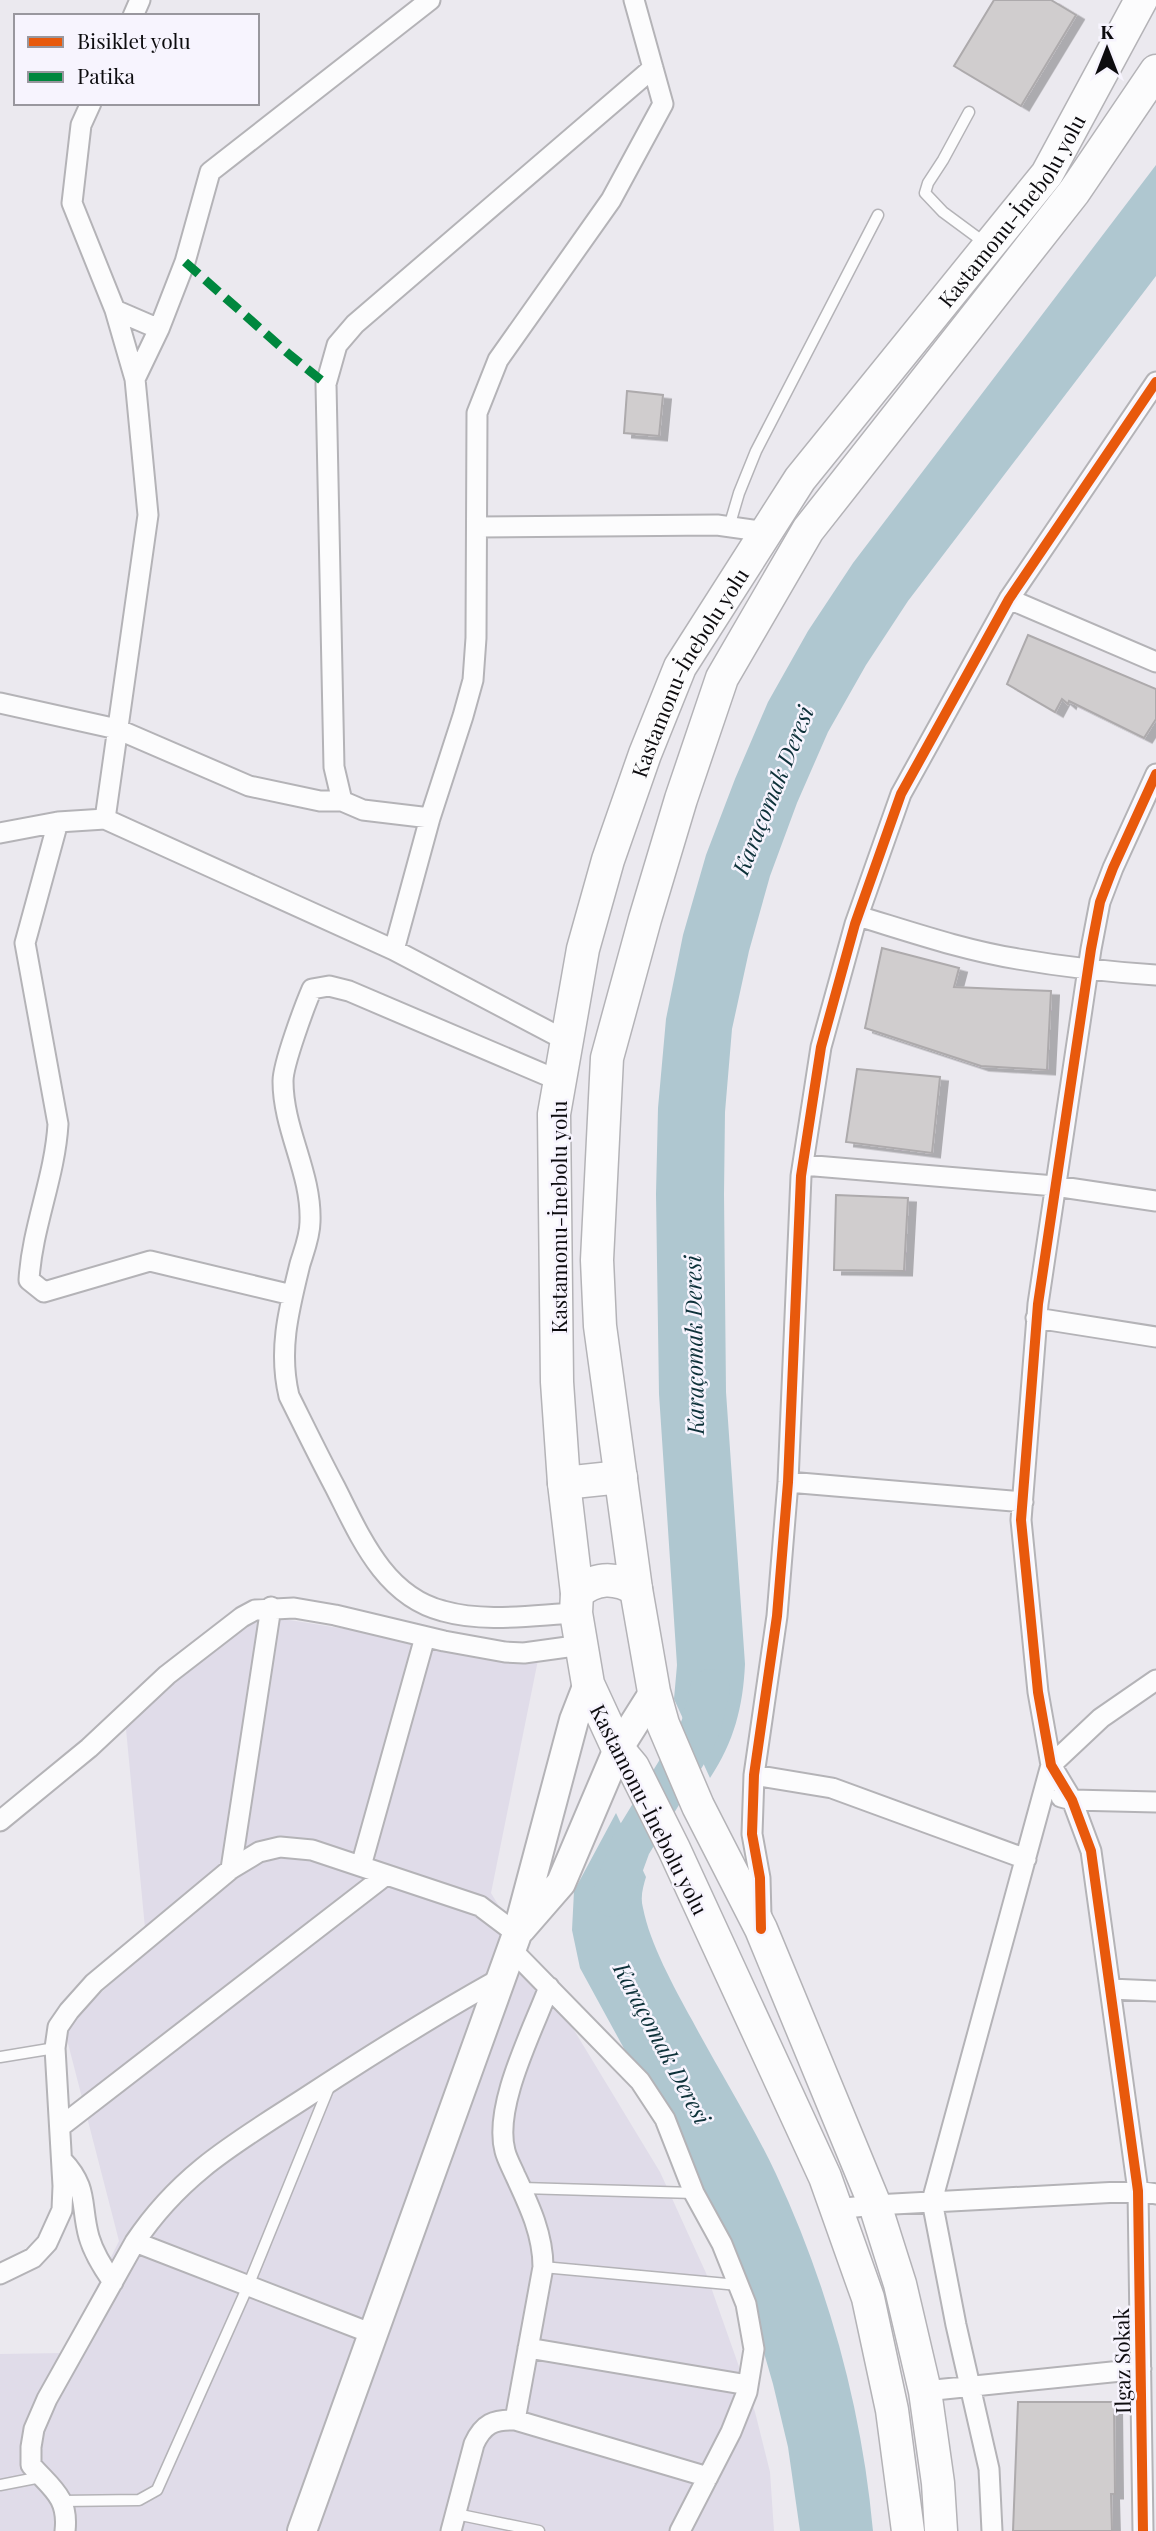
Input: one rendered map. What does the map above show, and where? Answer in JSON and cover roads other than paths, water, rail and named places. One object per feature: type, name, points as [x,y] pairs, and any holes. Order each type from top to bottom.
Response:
[{"type":"main road","name":"Kastamonu-İnebolu yolu","points":[[908,2531],[892,2410],[868,2298],[825,2177],[674,1849],[588,1684],[576,1603],[557,1382],[554,1114],[583,949],[608,860],[645,754],[680,667],[800,479],[1047,174],[1141,0]]},
{"type":"main road","points":[[942,2531],[925,2391],[900,2284],[875,2205],[761,1929],[698,1806],[663,1724],[654,1692],[636,1589],[600,1326],[597,1260],[607,1058],[670,835],[722,678],[808,530],[1074,192],[1156,71]]},
{"type":"main road","points":[[564,1483],[621,1476]]},
{"type":"main road","points":[[576,1603],[589,1583],[603,1580],[624,1582],[636,1589]]},
{"type":"main road","points":[[302,2531],[514,1941],[574,1720],[588,1684]]},
{"type":"main road","points":[[514,1941],[561,1883],[625,1758],[654,1692]]},
{"type":"street","points":[[135,379],[159,330],[185,262],[210,172],[430,0]]},
{"type":"street","points":[[394,950],[430,818],[473,680],[478,527],[477,413],[498,360],[611,200],[663,104],[634,0]]},
{"type":"street","points":[[342,801],[334,767],[326,384],[337,345],[355,324],[653,68]]},
{"type":"street","points":[[90,105],[81,125],[72,203],[115,310],[135,379],[148,515],[105,819]]},
{"type":"street","points":[[115,310],[159,330]]},
{"type":"street","points":[[761,1929],[760,1878],[752,1834],[754,1775],[777,1616],[788,1482],[803,1166],[821,1047],[858,916],[901,794],[1009,599],[1156,382]]},
{"type":"street","points":[[478,527],[729,527],[767,532]]},
{"type":"street","points":[[1009,599],[1156,662]]},
{"type":"street","points":[[0,703],[117,729],[249,786],[320,801],[342,801],[363,810],[430,818]]},
{"type":"street","points":[[992,2531],[989,2469],[956,2325],[933,2201],[1051,1765],[1030,1623],[1021,1520],[1037,1318],[1100,902],[1156,774]]},
{"type":"street","points":[[0,833],[58,822],[105,819],[394,950],[567,1041]]},
{"type":"street","points":[[58,822],[25,943],[58,1124],[56,1152],[31,1251],[29,1280],[44,1293],[150,1261],[292,1295]]},
{"type":"street","points":[[858,916],[951,944],[1016,959],[1088,970],[1156,975]]},
{"type":"street","points":[[560,1081],[349,991],[329,986],[312,989],[282,1079],[289,1122],[310,1193],[310,1225],[285,1323],[284,1374],[289,1396],[366,1549],[396,1586],[415,1601],[442,1611],[471,1616],[576,1603]]},
{"type":"street","points":[[803,1166],[1155,1195]]},
{"type":"street","points":[[1037,1318],[1156,1337]]},
{"type":"street","points":[[788,1482],[1023,1502]]},
{"type":"street","points":[[0,1821],[89,1748],[167,1675],[255,1610],[271,1607],[294,1608],[505,1652],[582,1645]]},
{"type":"street","points":[[231,1869],[271,1607]]},
{"type":"street","points":[[361,1866],[425,1637]]},
{"type":"street","points":[[1051,1765],[1101,1718],[1156,1680]]},
{"type":"street","name":"Ilgaz Sokak","points":[[1051,1765],[1072,1800],[1091,1851],[1110,1989],[1147,2192],[1141,2369],[1143,2531]]},
{"type":"street","points":[[754,1775],[832,1788],[1026,1859]]},
{"type":"street","points":[[1044,1792],[1072,1800],[1156,1802]]},
{"type":"street","points":[[0,2274],[33,2258],[47,2243],[62,2210],[62,2160],[55,2048],[58,2027],[94,1983],[231,1869],[259,1852],[280,1846],[312,1850],[480,1906],[514,1941],[549,1987],[640,2081],[665,2119],[694,2193],[722,2244],[738,2285],[752,2330],[754,2349],[748,2385],[731,2432],[680,2531]]},
{"type":"street","points":[[60,2127],[386,1875]]},
{"type":"street","points":[[65,2531],[62,2501],[54,2488],[31,2465],[34,2428],[47,2399],[135,2242],[172,2194],[204,2165],[332,2080],[435,2015],[501,1978]]},
{"type":"street","points":[[515,2420],[543,2249],[531,2211],[505,2152],[503,2115],[549,1987]]},
{"type":"street","points":[[1110,1989],[1156,1991]]},
{"type":"street","points":[[62,2160],[73,2172],[80,2186],[89,2235],[98,2261],[113,2282]]},
{"type":"street","points":[[836,2209],[933,2201],[1147,2192]]},
{"type":"street","points":[[135,2242],[373,2334]]},
{"type":"street","points":[[528,2348],[748,2385]]},
{"type":"street","points":[[925,2391],[1141,2369]]},
{"type":"street","points":[[453,2522],[474,2444],[480,2430],[491,2422],[515,2420],[708,2477]]},
{"type":"lane","points":[[969,112],[928,183],[925,193],[943,212],[989,245]]},
{"type":"lane","points":[[729,527],[756,451],[878,215]]},
{"type":"lane","points":[[0,2057],[55,2048]]},
{"type":"lane","points":[[62,2501],[139,2500],[157,2490],[248,2286],[332,2080]]},
{"type":"lane","points":[[521,2189],[694,2193]]},
{"type":"lane","points":[[542,2267],[738,2285]]},
{"type":"lane","points":[[0,2485],[42,2477]]},
{"type":"lane","points":[[453,2522],[539,2531]]},
{"type":"water","points":[[1156,165],[1156,276],[908,601],[866,665],[828,732],[797,803],[770,876],[749,951],[732,1029],[725,1112],[724,1194],[726,1392],[745,1664],[736,1724],[710,1778],[674,1699],[677,1665],[659,1394],[656,1194],[658,1108],[666,1019],[683,935],[706,855],[735,779],[768,702],[808,631],[853,563]]},
{"type":"water","points":[[616,1813],[646,1877],[642,1904],[657,1951],[670,1980],[766,2154],[812,2260],[840,2348],[851,2394],[861,2439],[873,2531],[800,2531],[788,2447],[773,2384],[755,2322],[709,2204],[580,1968],[572,1930],[574,1891]]},
{"type":"waterway","name":"Karaçomak Deresi","points":[[612,1897],[631,1845],[694,1742],[710,1689]]}]
